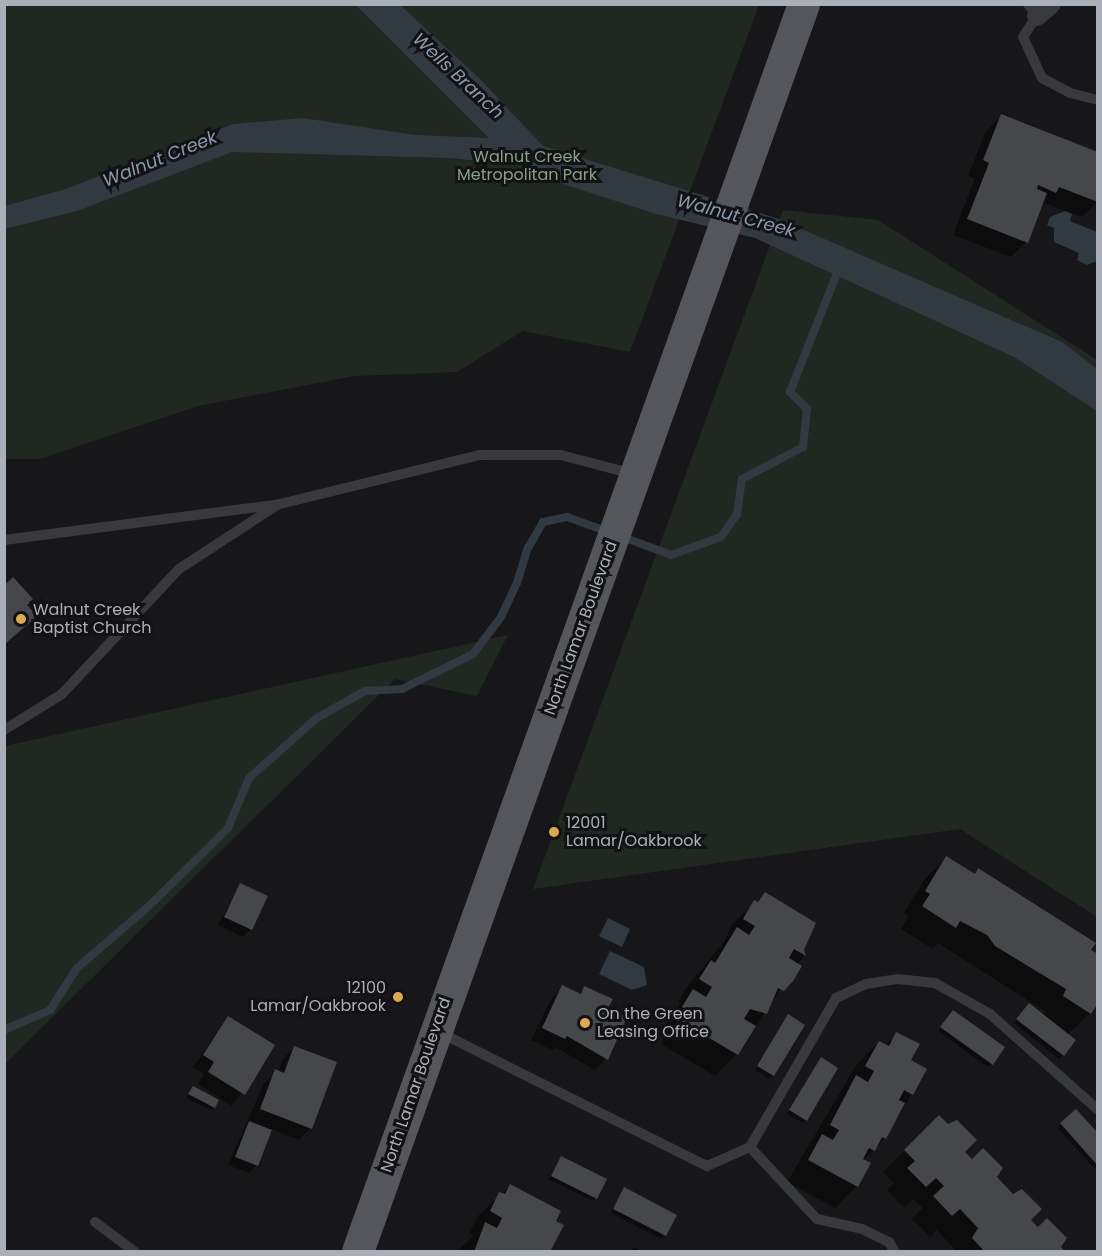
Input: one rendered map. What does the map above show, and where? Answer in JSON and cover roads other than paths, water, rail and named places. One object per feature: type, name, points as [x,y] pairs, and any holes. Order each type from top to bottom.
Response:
[{"type":"main road","name":"North Lamar Boulevard","points":[[358,1251],[804,4]]},
{"type":"lane","points":[[1039,8],[1023,37],[1042,78],[1070,93],[1098,100]]},
{"type":"lane","points":[[4,540],[280,504],[479,455],[561,455],[635,479]]},
{"type":"lane","points":[[4,730],[62,694],[179,569],[280,504]]},
{"type":"lane","points":[[436,1030],[707,1166],[750,1147],[836,998],[866,984],[897,979],[935,983],[990,1014],[1098,1110]]},
{"type":"lane","points":[[750,1147],[817,1219],[862,1229],[889,1242],[895,1251]]},
{"type":"lane","points":[[95,1222],[135,1251]]},
{"type":"water","points":[[356,5],[400,5],[481,80],[543,146],[776,218],[1062,342],[1097,369],[1097,411],[1014,357],[755,238],[653,213],[560,183],[528,166],[451,158],[232,152],[77,211],[5,229],[5,206],[66,189],[233,124],[303,118],[415,135],[489,138]]},
{"type":"water","points":[[1065,211],[1072,214],[1070,221],[1097,232],[1097,261],[1087,265],[1077,260],[1079,253],[1054,242],[1054,228],[1047,225],[1050,217]]},
{"type":"water","points":[[608,918],[630,929],[622,947],[599,936]]},
{"type":"water","points":[[610,951],[644,967],[647,985],[632,990],[599,974]]},
{"type":"waterway","points":[[620,536],[671,555],[721,537],[737,514],[742,479],[803,447],[807,409],[790,392],[840,266]]},
{"type":"waterway","points":[[4,1030],[50,1010],[77,968],[149,906],[228,828],[249,778],[317,718],[365,691],[402,689],[473,654],[501,617],[517,583],[528,548],[543,522],[567,517],[609,532]]},
{"type":"place","name":"Walnut Creek Baptist Church","points":[[21,619]]},
{"type":"place","name":"12001 Lamar/Oakbrook","points":[[554,832]]},
{"type":"place","name":"12100 Lamar/Oakbrook","points":[[398,997]]},
{"type":"place","name":"On the Green Leasing Office","points":[[585,1023]]},
{"type":"water label","name":"Wells Branch","points":[[458,76]]},
{"type":"water label","name":"Walnut Creek","points":[[160,159]]},
{"type":"water label","name":"Walnut Creek","points":[[736,216]]},
{"type":"park label","name":"Walnut Creek Metropolitan Park","points":[[527,166]]}]
